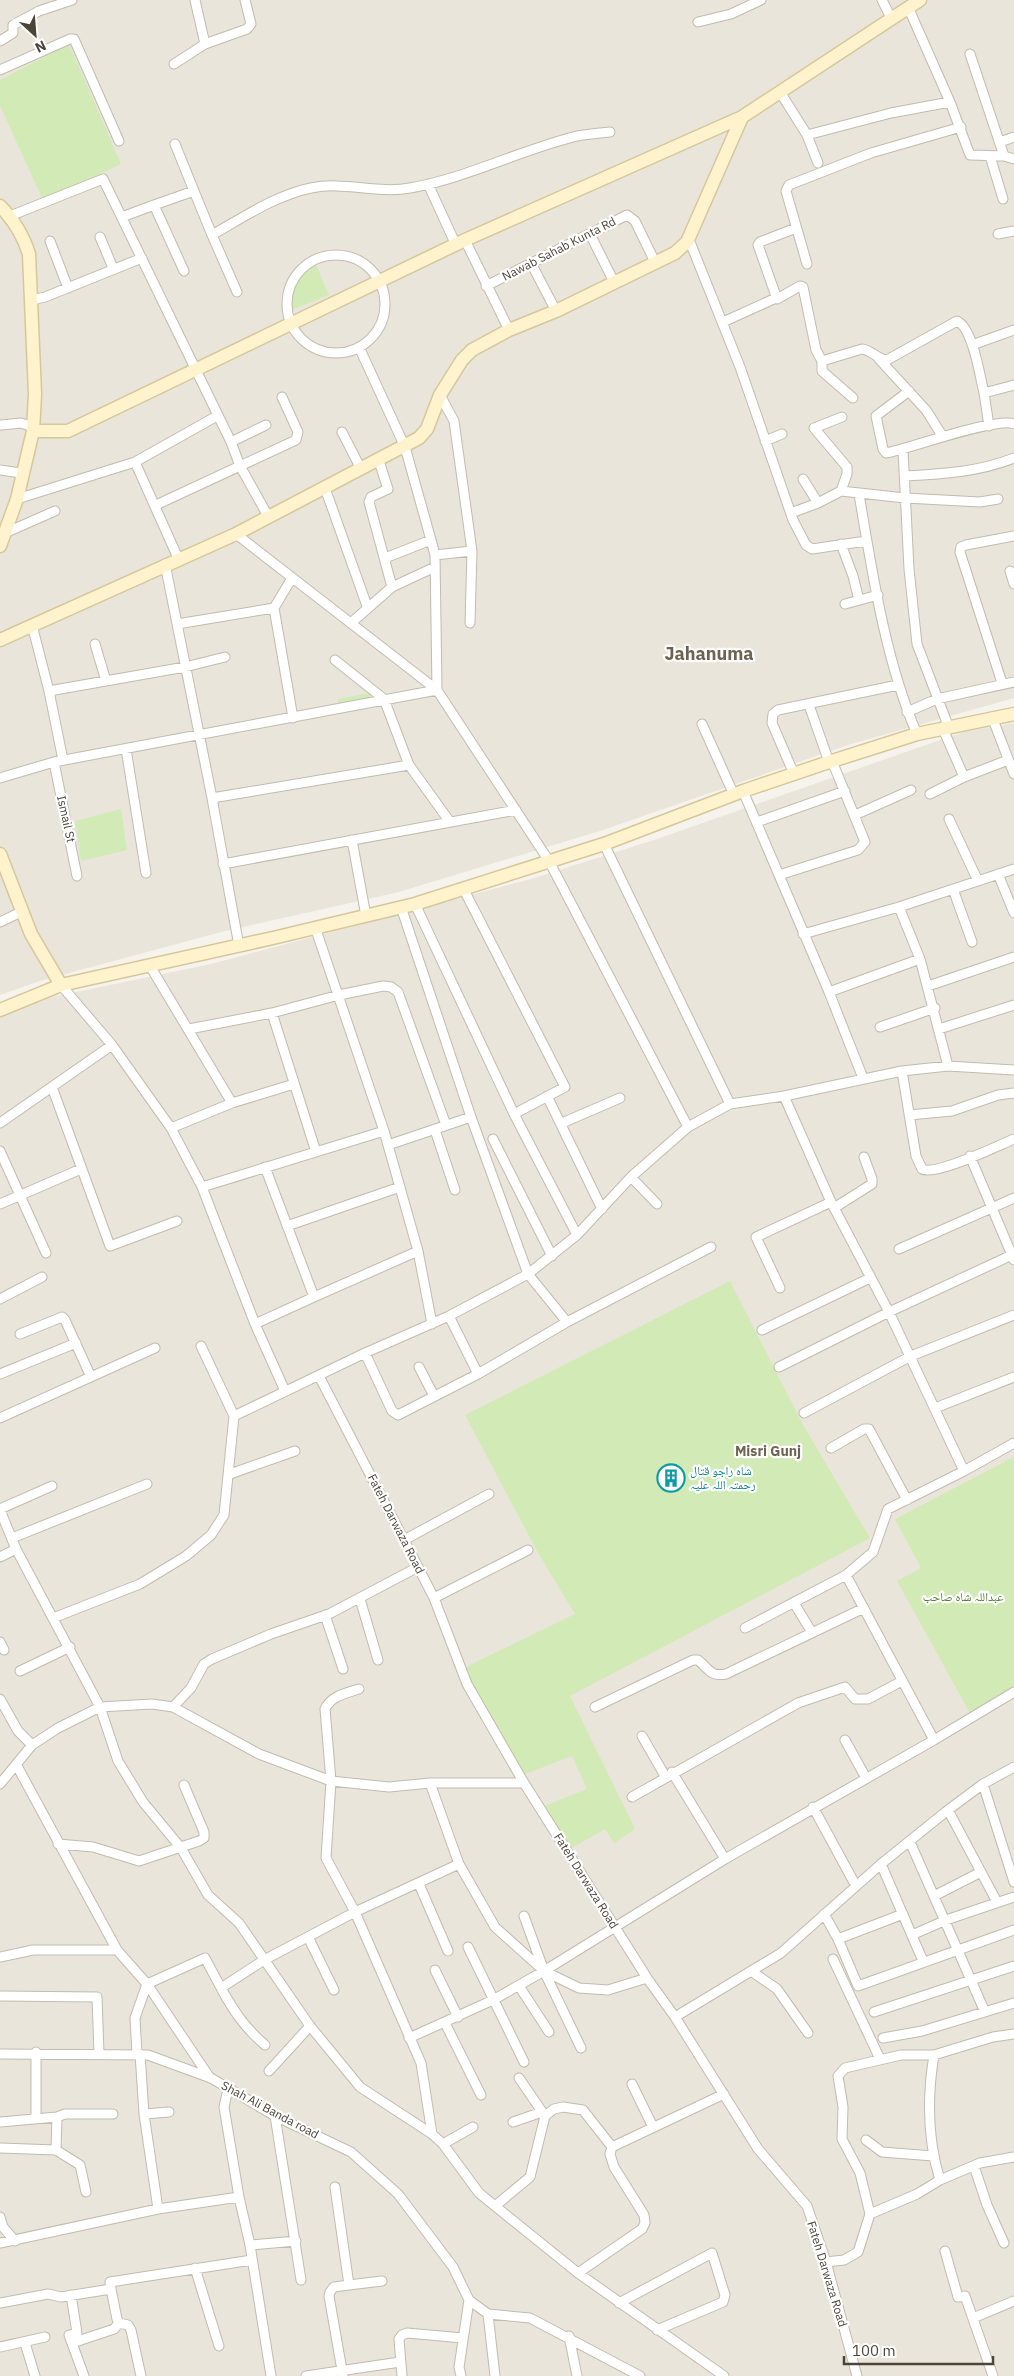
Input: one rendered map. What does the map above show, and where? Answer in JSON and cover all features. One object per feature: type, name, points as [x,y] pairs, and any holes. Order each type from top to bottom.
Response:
[{"type":"street","points":[[0,41],[13,34],[13,25],[39,11],[72,0]]},
{"type":"street","points":[[195,0],[205,44]]},
{"type":"street","points":[[174,64],[205,44],[242,32],[250,26],[245,0]]},
{"type":"street","points":[[698,22],[731,14],[761,0]]},
{"type":"street","points":[[1,425],[21,423],[33,429],[68,431],[460,242],[742,117],[920,0]]},
{"type":"street","points":[[885,1],[892,18]]},
{"type":"street","points":[[908,7],[961,128],[970,156],[1004,156],[1014,159]]},
{"type":"street","points":[[0,70],[70,38],[74,39],[119,141]]},
{"type":"street","points":[[970,54],[1004,156]]},
{"type":"street","points":[[780,92],[807,135],[818,164]]},
{"type":"street","points":[[807,135],[891,113],[950,102]]},
{"type":"street","points":[[0,640],[178,558],[236,534],[379,461],[424,434],[440,395],[467,356],[509,330],[556,311],[675,253],[682,247],[688,238],[742,117]]},
{"type":"street","points":[[807,264],[786,192],[789,185],[871,153],[961,128]]},
{"type":"street","points":[[212,235],[284,197],[312,188],[335,187],[387,190],[428,184],[578,136],[610,132]]},
{"type":"street","points":[[1000,142],[1014,137]]},
{"type":"street","points":[[175,144],[237,292]]},
{"type":"street","points":[[990,156],[1004,199]]},
{"type":"street","points":[[10,216],[103,179],[194,370],[231,442],[240,466],[268,516]]},
{"type":"street","name":"Nawab Sahab Kunta Rd","points":[[428,184],[486,286],[627,215],[636,221],[655,262]]},
{"type":"street","points":[[122,217],[194,191]]},
{"type":"street","points":[[154,205],[184,271]]},
{"type":"street","points":[[0,206],[10,216],[24,240],[29,254],[32,300],[33,429],[17,499],[0,546]]},
{"type":"street","points":[[776,298],[758,244],[796,228]]},
{"type":"street","points":[[998,234],[1014,230]]},
{"type":"street","points":[[590,234],[614,282]]},
{"type":"street","points":[[100,237],[113,268]]},
{"type":"street","points":[[688,238],[723,322],[800,534],[810,549],[866,541]]},
{"type":"street","points":[[50,241],[68,288]]},
{"type":"street","points":[[340,254],[356,258],[370,268],[380,282],[385,296],[385,311],[380,326],[371,338],[359,347],[344,352],[327,352],[299,338],[290,324],[286,308],[288,290],[295,275],[307,263],[323,256],[340,254]]},
{"type":"street","points":[[32,300],[68,288],[113,268],[142,258]]},
{"type":"street","points":[[532,263],[556,311]]},
{"type":"street","points":[[486,286],[509,330]]},
{"type":"street","points":[[723,322],[776,298],[780,298],[800,286],[803,287],[816,350],[822,361],[822,371],[853,398]]},
{"type":"street","points":[[879,359],[891,358],[957,321],[962,325],[972,345],[984,393],[989,426]]},
{"type":"street","points":[[972,345],[1014,330]]},
{"type":"street","points":[[359,347],[405,447],[435,555],[437,690]]},
{"type":"street","points":[[822,361],[862,349],[870,351],[909,391],[937,425],[943,437]]},
{"type":"street","points":[[984,393],[1014,385]]},
{"type":"street","points":[[909,391],[876,416],[883,452],[903,450],[943,437],[989,426],[1010,422],[1014,424]]},
{"type":"street","points":[[440,395],[454,421],[472,551],[470,623]]},
{"type":"street","points":[[156,505],[296,440],[298,432],[282,397]]},
{"type":"street","points":[[17,499],[135,462],[217,416]]},
{"type":"street","points":[[842,417],[814,428],[847,467],[842,491]]},
{"type":"street","points":[[231,442],[266,425]]},
{"type":"street","points":[[342,432],[362,469]]},
{"type":"street","points":[[765,441],[782,434]]},
{"type":"street","points":[[903,450],[917,644],[938,699],[964,778]]},
{"type":"street","points":[[905,476],[960,472],[993,466],[1014,458]]},
{"type":"street","points":[[379,461],[388,489],[371,497],[370,502],[392,587]]},
{"type":"street","points":[[135,462],[156,505],[178,558]]},
{"type":"street","points":[[0,470],[22,473]]},
{"type":"street","points":[[803,479],[818,503]]},
{"type":"street","points":[[326,488],[367,606]]},
{"type":"street","points":[[791,513],[818,503],[842,491],[905,498],[980,502],[998,499]]},
{"type":"street","points":[[859,494],[866,541],[898,685],[917,734]]},
{"type":"street","points":[[5,532],[55,511]]},
{"type":"street","points":[[236,534],[437,690],[549,861],[688,1127]]},
{"type":"street","points":[[1002,683],[960,552],[961,548],[966,545],[1014,536]]},
{"type":"street","points":[[386,558],[431,540]]},
{"type":"street","points":[[841,544],[853,576],[859,600]]},
{"type":"street","points":[[435,555],[472,551]]},
{"type":"street","points":[[165,564],[198,736],[212,798],[239,946]]},
{"type":"street","points":[[351,623],[367,606],[392,587],[435,567]]},
{"type":"street","points":[[1010,571],[1014,584]]},
{"type":"street","points":[[292,578],[274,608],[293,718]]},
{"type":"street","points":[[845,604],[878,595]]},
{"type":"street","points":[[177,624],[274,608]]},
{"type":"street","name":"Ismail St","points":[[32,625],[50,691],[77,876]]},
{"type":"street","points":[[95,644],[106,681]]},
{"type":"street","points":[[50,691],[185,668],[225,657]]},
{"type":"street","points":[[335,660],[384,699],[409,765],[450,822]]},
{"type":"street","points":[[907,712],[938,699],[1002,683],[1014,682]]},
{"type":"street","points":[[794,774],[771,717],[778,710],[898,685]]},
{"type":"street","points":[[0,778],[59,761],[437,690]]},
{"type":"street","points":[[779,875],[858,850],[866,842],[831,762],[809,705]]},
{"type":"street","points":[[0,1010],[61,985],[239,946],[415,904],[604,844],[739,793],[917,734],[992,717],[1014,714]]},
{"type":"street","points":[[992,717],[1014,774]]},
{"type":"street","points":[[702,724],[739,793],[757,822],[863,1078]]},
{"type":"street","points":[[126,749],[146,873]]},
{"type":"street","points":[[930,794],[1008,760]]},
{"type":"street","points":[[212,798],[409,765]]},
{"type":"street","points":[[855,815],[911,790]]},
{"type":"street","points":[[757,822],[845,791]]},
{"type":"street","points":[[223,864],[516,810]]},
{"type":"street","points":[[949,819],[978,881]]},
{"type":"street","points":[[352,840],[366,916]]},
{"type":"street","points":[[604,844],[730,1104]]},
{"type":"street","points":[[1,858],[31,934],[61,985],[112,1045],[171,1128],[202,1187],[255,1324],[285,1391]]},
{"type":"street","points":[[803,934],[899,907],[1014,869]]},
{"type":"street","points":[[998,874],[1014,913]]},
{"type":"street","points":[[463,888],[565,1087],[514,1114]]},
{"type":"street","points":[[953,889],[972,942]]},
{"type":"street","points":[[415,904],[514,1114],[577,1235]]},
{"type":"street","points":[[401,907],[471,1117],[528,1274],[568,1322]]},
{"type":"street","points":[[899,907],[920,959],[935,1008],[948,1066]]},
{"type":"street","points":[[0,922],[21,912]]},
{"type":"street","points":[[315,927],[384,1131],[418,1251],[432,1324]]},
{"type":"street","points":[[928,986],[1014,957]]},
{"type":"street","points":[[829,992],[920,959]]},
{"type":"street","points":[[150,966],[232,1103]]},
{"type":"street","points":[[189,1029],[272,1012],[339,995],[383,986],[391,987],[398,992],[446,1125]]},
{"type":"street","points":[[939,1029],[1014,1005]]},
{"type":"street","points":[[880,1027],[935,1008]]},
{"type":"street","points":[[272,1012],[316,1152]]},
{"type":"street","points":[[0,1123],[112,1045]]},
{"type":"street","points":[[234,1416],[365,1353],[449,1316],[528,1274],[577,1235],[631,1177],[688,1127],[730,1104],[784,1096],[902,1071],[948,1066],[1014,1070]]},
{"type":"street","points":[[902,1071],[916,1156],[922,1169],[930,1171],[1014,1140]]},
{"type":"street","points":[[171,1128],[232,1103],[294,1084]]},
{"type":"street","points":[[52,1086],[110,1246],[177,1221]]},
{"type":"street","points":[[909,1115],[952,1111],[998,1095],[1014,1093]]},
{"type":"street","points":[[547,1096],[602,1208]]},
{"type":"street","points":[[784,1096],[832,1205],[911,1356],[964,1471]]},
{"type":"street","points":[[562,1124],[620,1098]]},
{"type":"street","points":[[388,1145],[471,1117]]},
{"type":"street","points":[[434,1130],[455,1190]]},
{"type":"street","points":[[202,1187],[384,1131]]},
{"type":"street","points":[[493,1139],[552,1256]]},
{"type":"street","points":[[0,1151],[46,1253]]},
{"type":"street","points":[[779,1367],[889,1312],[1013,1257],[970,1156]]},
{"type":"street","points":[[780,1288],[756,1237],[832,1205],[872,1184],[864,1157]]},
{"type":"street","points":[[265,1168],[314,1297]]},
{"type":"street","points":[[0,1204],[81,1169]]},
{"type":"street","points":[[631,1177],[656,1204]]},
{"type":"street","points":[[287,1226],[400,1187]]},
{"type":"street","points":[[899,1249],[1014,1198]]},
{"type":"street","points":[[365,1353],[395,1414],[400,1414],[478,1374],[568,1322],[711,1247]]},
{"type":"street","points":[[255,1324],[418,1251]]},
{"type":"street","points":[[0,1299],[42,1277]]},
{"type":"street","points":[[762,1330],[870,1278]]},
{"type":"street","points":[[804,1413],[911,1356],[1014,1315]]},
{"type":"street","points":[[449,1316],[478,1374]]},
{"type":"street","points":[[20,1334],[62,1317],[91,1378]]},
{"type":"street","points":[[0,1374],[76,1343]]},
{"type":"street","points":[[53,1618],[140,1584],[186,1556],[211,1535],[224,1515],[230,1474],[234,1416],[201,1346]]},
{"type":"street","points":[[0,1418],[155,1348]]},
{"type":"street","points":[[419,1367],[434,1396]]},
{"type":"street","name":"Fateh Darwaza Road","points":[[319,1376],[434,1598],[467,1684],[524,1783],[646,1978],[675,2017],[758,2149],[807,2206],[826,2262],[857,2376]]},
{"type":"street","points":[[935,1408],[1014,1377]]},
{"type":"street","points":[[830,1448],[864,1429],[869,1429],[906,1500]]},
{"type":"street","points":[[745,1628],[846,1575],[873,1552],[888,1509],[964,1471],[1014,1443]]},
{"type":"street","points":[[230,1474],[295,1450]]},
{"type":"street","points":[[12,1538],[147,1484]]},
{"type":"street","points":[[52,1486],[0,1510],[16,1550],[70,1647],[100,1707],[118,1761],[127,1778],[143,1802],[181,1848],[208,1895],[239,1923],[310,2026],[360,2086],[432,2134],[443,2144],[479,2193],[578,2273],[724,2376]]},
{"type":"street","points":[[404,1540],[489,1494]]},
{"type":"street","points":[[0,1557],[16,1550]]},
{"type":"street","points":[[434,1598],[528,1550]]},
{"type":"street","points":[[173,1707],[191,1688],[204,1664],[212,1659],[271,1634],[325,1615],[360,1599],[418,1567]]},
{"type":"street","points":[[846,1575],[934,1740]]},
{"type":"street","points":[[360,1599],[378,1660]]},
{"type":"street","points":[[794,1603],[810,1632]]},
{"type":"street","points":[[595,1707],[693,1660],[698,1660],[710,1673],[716,1676],[726,1674],[810,1632],[864,1608]]},
{"type":"street","points":[[325,1615],[343,1669]]},
{"type":"street","points":[[20,1671],[70,1647]]},
{"type":"street","points":[[632,1797],[668,1774],[798,1703],[845,1688],[855,1699],[868,1699],[902,1681]]},
{"type":"street","points":[[359,1689],[336,1697],[328,1702],[325,1709],[331,1781],[326,1858],[355,1912],[409,2038],[422,2063],[432,2134]]},
{"type":"street","points":[[409,2038],[493,2000],[519,1986],[725,1858],[934,1740],[1014,1692]]},
{"type":"street","points":[[0,1699],[18,1732],[32,1745]]},
{"type":"street","points":[[1,1779],[16,1766],[32,1745],[58,1728],[100,1707],[152,1704],[173,1707],[259,1754],[331,1781],[389,1787],[430,1783],[524,1783]]},
{"type":"street","points":[[642,1736],[725,1858]]},
{"type":"street","points":[[845,1740],[866,1778]]},
{"type":"street","points":[[16,1766],[117,1950],[148,1984],[211,2078]]},
{"type":"street","points":[[675,2017],[780,1953],[856,1886],[948,1810],[983,1784],[1014,1767]]},
{"type":"street","points":[[430,1783],[459,1864],[495,1927],[544,1971],[580,1988],[608,1990],[646,1978]]},
{"type":"street","points":[[58,1844],[93,1847],[139,1861],[181,1848],[204,1838],[204,1832],[184,1784]]},
{"type":"street","points":[[983,1784],[1014,1882]]},
{"type":"street","points":[[813,1807],[856,1886]]},
{"type":"street","points":[[948,1810],[997,1902]]},
{"type":"street","points":[[910,1842],[959,1949],[985,2012]]},
{"type":"street","points":[[221,1988],[264,1960],[355,1912],[459,1864]]},
{"type":"street","points":[[882,1864],[923,1961]]},
{"type":"street","points":[[934,1896],[981,1872]]},
{"type":"street","points":[[418,1884],[448,1951]]},
{"type":"street","points":[[912,1935],[946,1920],[1014,1897]]},
{"type":"street","points":[[824,1914],[838,1939],[858,1986],[923,1961],[1014,1930]]},
{"type":"street","points":[[838,1939],[903,1914]]},
{"type":"street","points":[[524,1916],[544,1971],[581,2048]]},
{"type":"street","points":[[308,1937],[334,1990]]},
{"type":"street","points":[[468,1947],[524,2062]]},
{"type":"street","points":[[0,1957],[34,1950],[117,1950]]},
{"type":"street","points":[[158,2210],[144,2114],[135,2018],[148,1984],[205,1958],[234,2011],[249,2032],[265,2045]]},
{"type":"street","points":[[832,1959],[880,2059]]},
{"type":"street","points":[[874,2012],[1014,1966]]},
{"type":"street","points":[[435,1970],[458,2016]]},
{"type":"street","points":[[751,1971],[777,1989],[808,2034]]},
{"type":"street","points":[[519,1986],[549,2032]]},
{"type":"street","points":[[0,1996],[97,1997],[99,2053]]},
{"type":"street","points":[[883,2038],[922,2031],[1014,2003]]},
{"type":"street","points":[[445,2022],[481,2095]]},
{"type":"street","points":[[269,2071],[310,2026]]},
{"type":"street","points":[[826,2262],[844,2260],[858,2252],[870,2214],[860,2173],[842,2139],[843,2107],[838,2076],[845,2068],[880,2059],[901,2055],[934,2055],[994,2037],[1014,2034]]},
{"type":"street","points":[[36,2052],[36,2118]]},
{"type":"street","name":"Shah Ali Banda road","points":[[0,2054],[36,2052],[148,2055],[211,2078],[276,2116],[351,2152],[398,2194],[453,2267],[469,2300]]},
{"type":"street","points":[[934,2055],[929,2088],[930,2127],[933,2156],[940,2180]]},
{"type":"street","points":[[495,2206],[530,2177],[544,2114],[519,2078]]},
{"type":"street","points":[[632,2084],[652,2127]]},
{"type":"street","points":[[228,2088],[224,2107],[239,2197],[250,2245],[271,2376]]},
{"type":"street","points":[[578,2273],[642,2229],[645,2223],[644,2215],[614,2167],[610,2154],[612,2148],[652,2127],[724,2094]]},
{"type":"street","points":[[513,2122],[544,2114],[554,2108],[563,2107],[584,2110],[612,2148]]},
{"type":"street","points":[[144,2114],[169,2112]]},
{"type":"street","points":[[0,2122],[57,2118],[65,2114],[113,2114]]},
{"type":"street","points":[[276,2116],[301,2280]]},
{"type":"street","points":[[56,2150],[57,2118]]},
{"type":"street","points":[[443,2144],[473,2127]]},
{"type":"street","points":[[866,2140],[882,2152],[933,2156]]},
{"type":"street","points":[[0,2148],[56,2150],[80,2165],[86,2192]]},
{"type":"street","points":[[870,2214],[917,2194],[940,2180],[974,2166],[1014,2157]]},
{"type":"street","points":[[974,2166],[987,2205],[1004,2243]]},
{"type":"street","points":[[335,2187],[349,2285]]},
{"type":"street","points":[[0,2243],[158,2210],[239,2197]]},
{"type":"street","points":[[0,2217],[3,2227],[15,2241]]},
{"type":"street","points":[[250,2245],[296,2241]]},
{"type":"street","points":[[945,2251],[958,2297],[965,2296],[993,2376]]},
{"type":"street","points":[[618,2303],[712,2253],[724,2295],[723,2302],[657,2330]]},
{"type":"street","points":[[119,2323],[110,2282],[252,2260]]},
{"type":"street","points":[[195,2268],[218,2346]]},
{"type":"street","points":[[343,2373],[330,2292],[334,2287],[382,2281]]},
{"type":"street","points":[[0,2303],[48,2294],[61,2297],[111,2289]]},
{"type":"street","points":[[72,2295],[77,2333],[70,2335],[84,2376]]},
{"type":"street","points":[[461,2376],[459,2367],[469,2300],[488,2314],[530,2318],[569,2336],[640,2376]]},
{"type":"street","points":[[973,2318],[1014,2301]]},
{"type":"street","points":[[488,2314],[495,2376]]},
{"type":"street","points":[[72,2343],[114,2329],[119,2323]]},
{"type":"street","points":[[119,2323],[128,2325],[131,2330],[141,2376]]},
{"type":"street","points":[[402,2376],[399,2339],[404,2333],[463,2338]]},
{"type":"street","points":[[569,2336],[577,2376]]},
{"type":"street","points":[[0,2347],[46,2337]]},
{"type":"street","points":[[25,2342],[35,2376]]},
{"type":"street","points":[[308,2376],[343,2373],[400,2362]]},
{"type":"shaded area","points":[[0,0],[1014,0],[1014,698],[848,745],[600,831],[399,892],[221,932],[40,981],[0,995]]},
{"type":"shaded area","points":[[1014,723],[1014,2376],[0,2376],[0,1018],[52,997],[211,964],[531,879],[654,840],[963,732]]},
{"type":"green space","points":[[69,44],[121,164],[43,200],[0,106],[0,80]]},
{"type":"green space","points":[[316,265],[329,295],[291,310],[293,289],[296,283]]},
{"type":"green space","points":[[369,693],[377,699],[338,706],[338,699]]},
{"type":"green space","points":[[121,809],[127,850],[81,861],[75,821]]},
{"type":"green space","points":[[730,1281],[802,1423],[870,1538],[570,1696],[635,1829],[614,1843],[605,1829],[570,1849],[542,1807],[587,1789],[572,1756],[523,1775],[464,1668],[575,1614],[538,1553],[465,1415]]},
{"type":"green space","name":"عبداللہ شاہ صاحب","points":[[1014,1457],[1014,1686],[971,1715],[897,1581],[921,1568],[895,1519]]},
{"type":"place","name":"شاہ راجو قتال رحمتہ اللہ علیہ","points":[[671,1478]]},
{"type":"district","name":"Jahanuma","points":[[709,654]]},
{"type":"district","name":"Misri Gunj","points":[[768,1451]]}]
